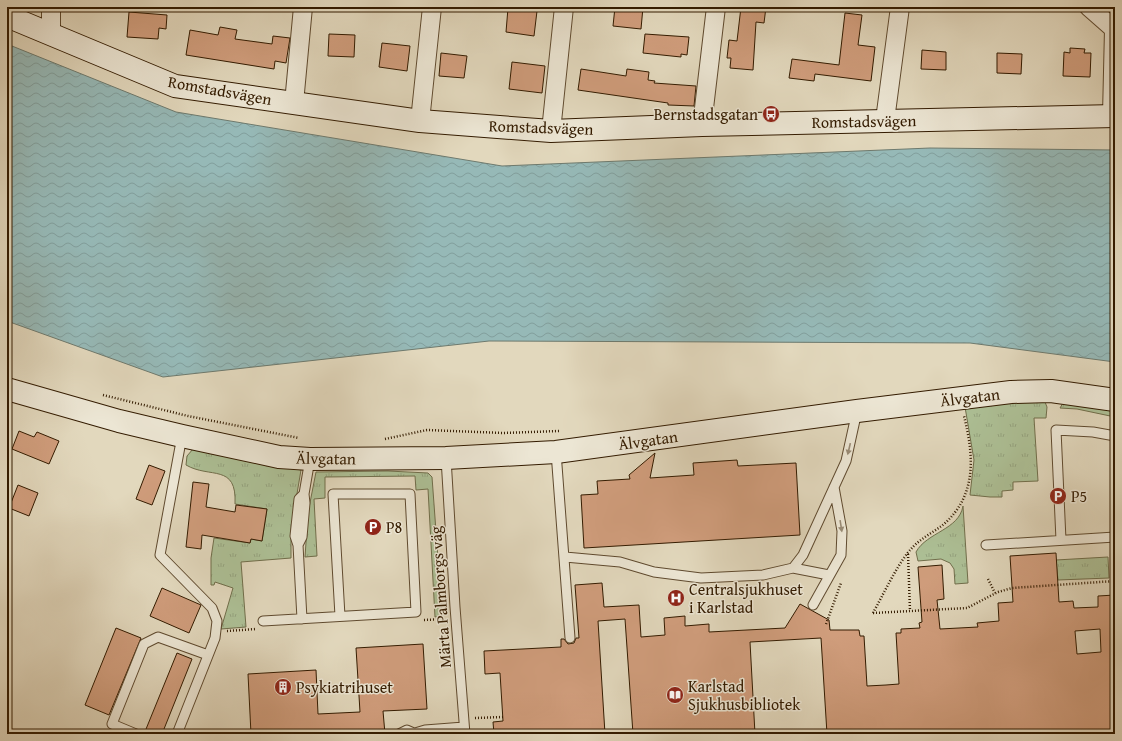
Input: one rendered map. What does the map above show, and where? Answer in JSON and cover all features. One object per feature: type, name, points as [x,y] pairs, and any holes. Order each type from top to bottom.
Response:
[{"type":"street","points":[[51,7],[51,35]]},
{"type":"street","points":[[294,103],[303,7]]},
{"type":"street","points":[[420,121],[432,7]]},
{"type":"street","points":[[551,131],[564,7]]},
{"type":"street","points":[[702,125],[716,7]]},
{"type":"street","points":[[885,120],[900,7]]},
{"type":"street","points":[[1089,7],[1114,29],[1114,116]]},
{"type":"street","name":"Romstadsvägen","points":[[7,16],[175,86],[420,121],[551,131],[885,120],[1114,116]]},
{"type":"street","name":"Älvgatan","points":[[7,389],[119,421],[279,457],[307,449],[446,458],[556,452],[857,411],[1011,392],[1051,391],[1115,400]]},
{"type":"lane","points":[[793,568],[803,555],[846,462],[857,411]]},
{"type":"lane","points":[[1061,540],[1056,430],[1093,432],[1115,436]]},
{"type":"lane","points":[[177,734],[216,632],[216,621],[212,608],[160,555],[182,436]]},
{"type":"lane","points":[[302,619],[298,545],[302,537],[307,449]]},
{"type":"lane","points":[[556,452],[570,638]]},
{"type":"lane","name":"Märta Palmborgs väg","points":[[446,458],[464,730]]},
{"type":"lane","points":[[813,605],[829,575],[840,559],[842,531],[834,487]]},
{"type":"lane","points":[[263,621],[416,612],[410,494],[333,494],[340,616]]},
{"type":"lane","points":[[986,545],[1115,537]]},
{"type":"lane","points":[[564,557],[620,562],[654,572],[700,578],[763,575],[793,568],[829,575]]},
{"type":"lane","points":[[136,734],[112,724],[144,644],[158,637],[208,655]]},
{"type":"lane","points":[[399,734],[407,730],[416,733],[425,730],[464,730]]},
{"type":"path","points":[[99,394],[188,416],[307,449]]},
{"type":"path","points":[[963,414],[970,452],[968,490],[963,500],[949,518],[912,548],[873,613],[967,608],[995,593],[1012,588],[1115,581]]},
{"type":"path","points":[[382,439],[427,430],[503,433],[564,431]]},
{"type":"path","points":[[908,554],[910,611]]},
{"type":"path","points":[[826,624],[847,565],[840,559]]},
{"type":"path","points":[[988,579],[995,593]]},
{"type":"path","points":[[473,718],[503,717]]},
{"type":"green space","points":[[1003,402],[1045,402],[1047,407],[1046,418],[1034,418],[1038,481],[1013,482],[1013,490],[1002,491],[1002,497],[970,495],[974,460],[965,407]]},
{"type":"green space","points":[[1063,403],[1115,410],[1115,417],[1077,409],[1060,408]]},
{"type":"green space","points":[[193,449],[301,470],[291,529],[291,558],[241,562],[246,627],[221,629],[233,588],[215,582],[214,585],[211,585],[211,558],[214,538],[250,543],[251,539],[262,541],[267,509],[235,504],[232,483],[227,477],[220,474],[195,469],[186,465],[187,456]]},
{"type":"green space","points":[[388,471],[428,473],[432,477],[442,613],[440,616],[435,617],[428,489],[416,490],[415,476],[325,477],[325,498],[314,499],[317,556],[305,557],[308,513],[316,472]]},
{"type":"green space","points":[[963,506],[968,583],[955,584],[954,569],[950,563],[941,559],[918,561],[916,552],[927,540],[956,520]]},
{"type":"green space","points":[[1108,557],[1109,578],[1058,580],[1056,560]]},
{"type":"water","points":[[7,44],[176,112],[502,166],[930,148],[1115,150],[1115,362],[970,343],[489,341],[163,377],[7,321]]},
{"type":"building","points":[[615,7],[643,7],[641,29],[613,26]]},
{"type":"building","points":[[741,7],[766,7],[764,23],[756,22],[753,70],[730,68],[731,58],[727,58],[729,40],[737,41]]},
{"type":"building","points":[[508,8],[537,11],[534,36],[506,32]]},
{"type":"building","points":[[129,12],[167,15],[166,29],[159,28],[158,39],[127,37]]},
{"type":"building","points":[[845,13],[862,15],[858,45],[875,47],[871,81],[815,74],[814,81],[789,78],[792,59],[839,65]]},
{"type":"building","points":[[220,27],[237,30],[235,39],[272,44],[273,36],[290,38],[286,63],[275,61],[274,69],[186,55],[190,30],[218,35]]},
{"type":"building","points":[[329,34],[355,35],[354,57],[328,56]]},
{"type":"building","points":[[645,34],[689,37],[687,55],[681,54],[681,57],[643,53]]},
{"type":"building","points":[[382,43],[410,46],[407,71],[379,67]]},
{"type":"building","points":[[1070,48],[1085,49],[1084,53],[1091,53],[1090,77],[1063,76],[1064,52],[1070,53]]},
{"type":"building","points":[[922,50],[946,52],[946,70],[921,69]]},
{"type":"building","points":[[441,53],[467,56],[464,78],[439,76]]},
{"type":"building","points":[[997,53],[1022,54],[1021,74],[997,73]]},
{"type":"building","points":[[512,62],[545,66],[542,93],[509,89]]},
{"type":"building","points":[[581,69],[626,76],[627,69],[649,72],[648,80],[655,81],[654,83],[696,86],[694,106],[668,105],[668,103],[578,90]]},
{"type":"building","points":[[19,431],[34,437],[37,432],[59,441],[49,464],[12,449]]},
{"type":"building","points":[[655,453],[650,478],[694,475],[693,463],[737,460],[738,466],[796,463],[800,535],[584,548],[581,495],[598,494],[597,481],[630,479],[629,475]]},
{"type":"building","points":[[149,465],[165,471],[152,505],[136,499]]},
{"type":"building","points":[[193,482],[209,484],[206,507],[235,512],[236,505],[267,509],[262,541],[251,539],[250,543],[202,535],[201,549],[186,547]]},
{"type":"building","points":[[18,485],[38,493],[29,516],[9,508]]},
{"type":"building","points":[[1056,553],[1059,602],[1073,601],[1074,608],[1098,607],[1098,596],[1115,595],[1115,730],[1108,731],[1108,734],[827,734],[821,638],[750,642],[755,734],[633,734],[625,619],[598,621],[605,734],[494,734],[493,722],[503,721],[500,673],[485,674],[484,651],[561,647],[561,639],[564,639],[568,644],[574,643],[576,638],[579,638],[575,585],[602,583],[604,607],[639,605],[641,637],[665,635],[664,618],[685,616],[685,626],[709,624],[709,632],[785,628],[800,604],[829,620],[830,630],[859,630],[860,636],[864,636],[867,686],[886,685],[899,684],[896,633],[901,633],[901,629],[920,628],[919,623],[922,622],[918,567],[942,565],[944,599],[937,600],[940,629],[978,627],[977,623],[999,621],[998,603],[1013,602],[1010,556]],"holes":[[[1100,629],[1101,652],[1077,654],[1075,631]]]},
{"type":"building","points":[[162,588],[201,605],[189,633],[150,616]]},
{"type":"building","points":[[116,628],[141,638],[109,715],[85,705]]},
{"type":"building","name":"Psykiatrihuset","points":[[423,644],[427,709],[383,711],[385,734],[251,734],[248,674],[316,670],[318,714],[360,712],[356,648]]},
{"type":"building","points":[[177,653],[192,659],[162,734],[144,734]]},
{"type":"place","name":"Bernstadsgatan","points":[[771,114]]},
{"type":"place","name":"P5","points":[[1058,496]]},
{"type":"place","name":"P8","points":[[373,527]]},
{"type":"place","name":"Centralsjukhuset i Karlstad","points":[[676,598]]},
{"type":"place","name":"Psykiatrihuset","points":[[283,687]]},
{"type":"place","name":"Karlstad Sjukhusbibliotek","points":[[675,695]]}]
